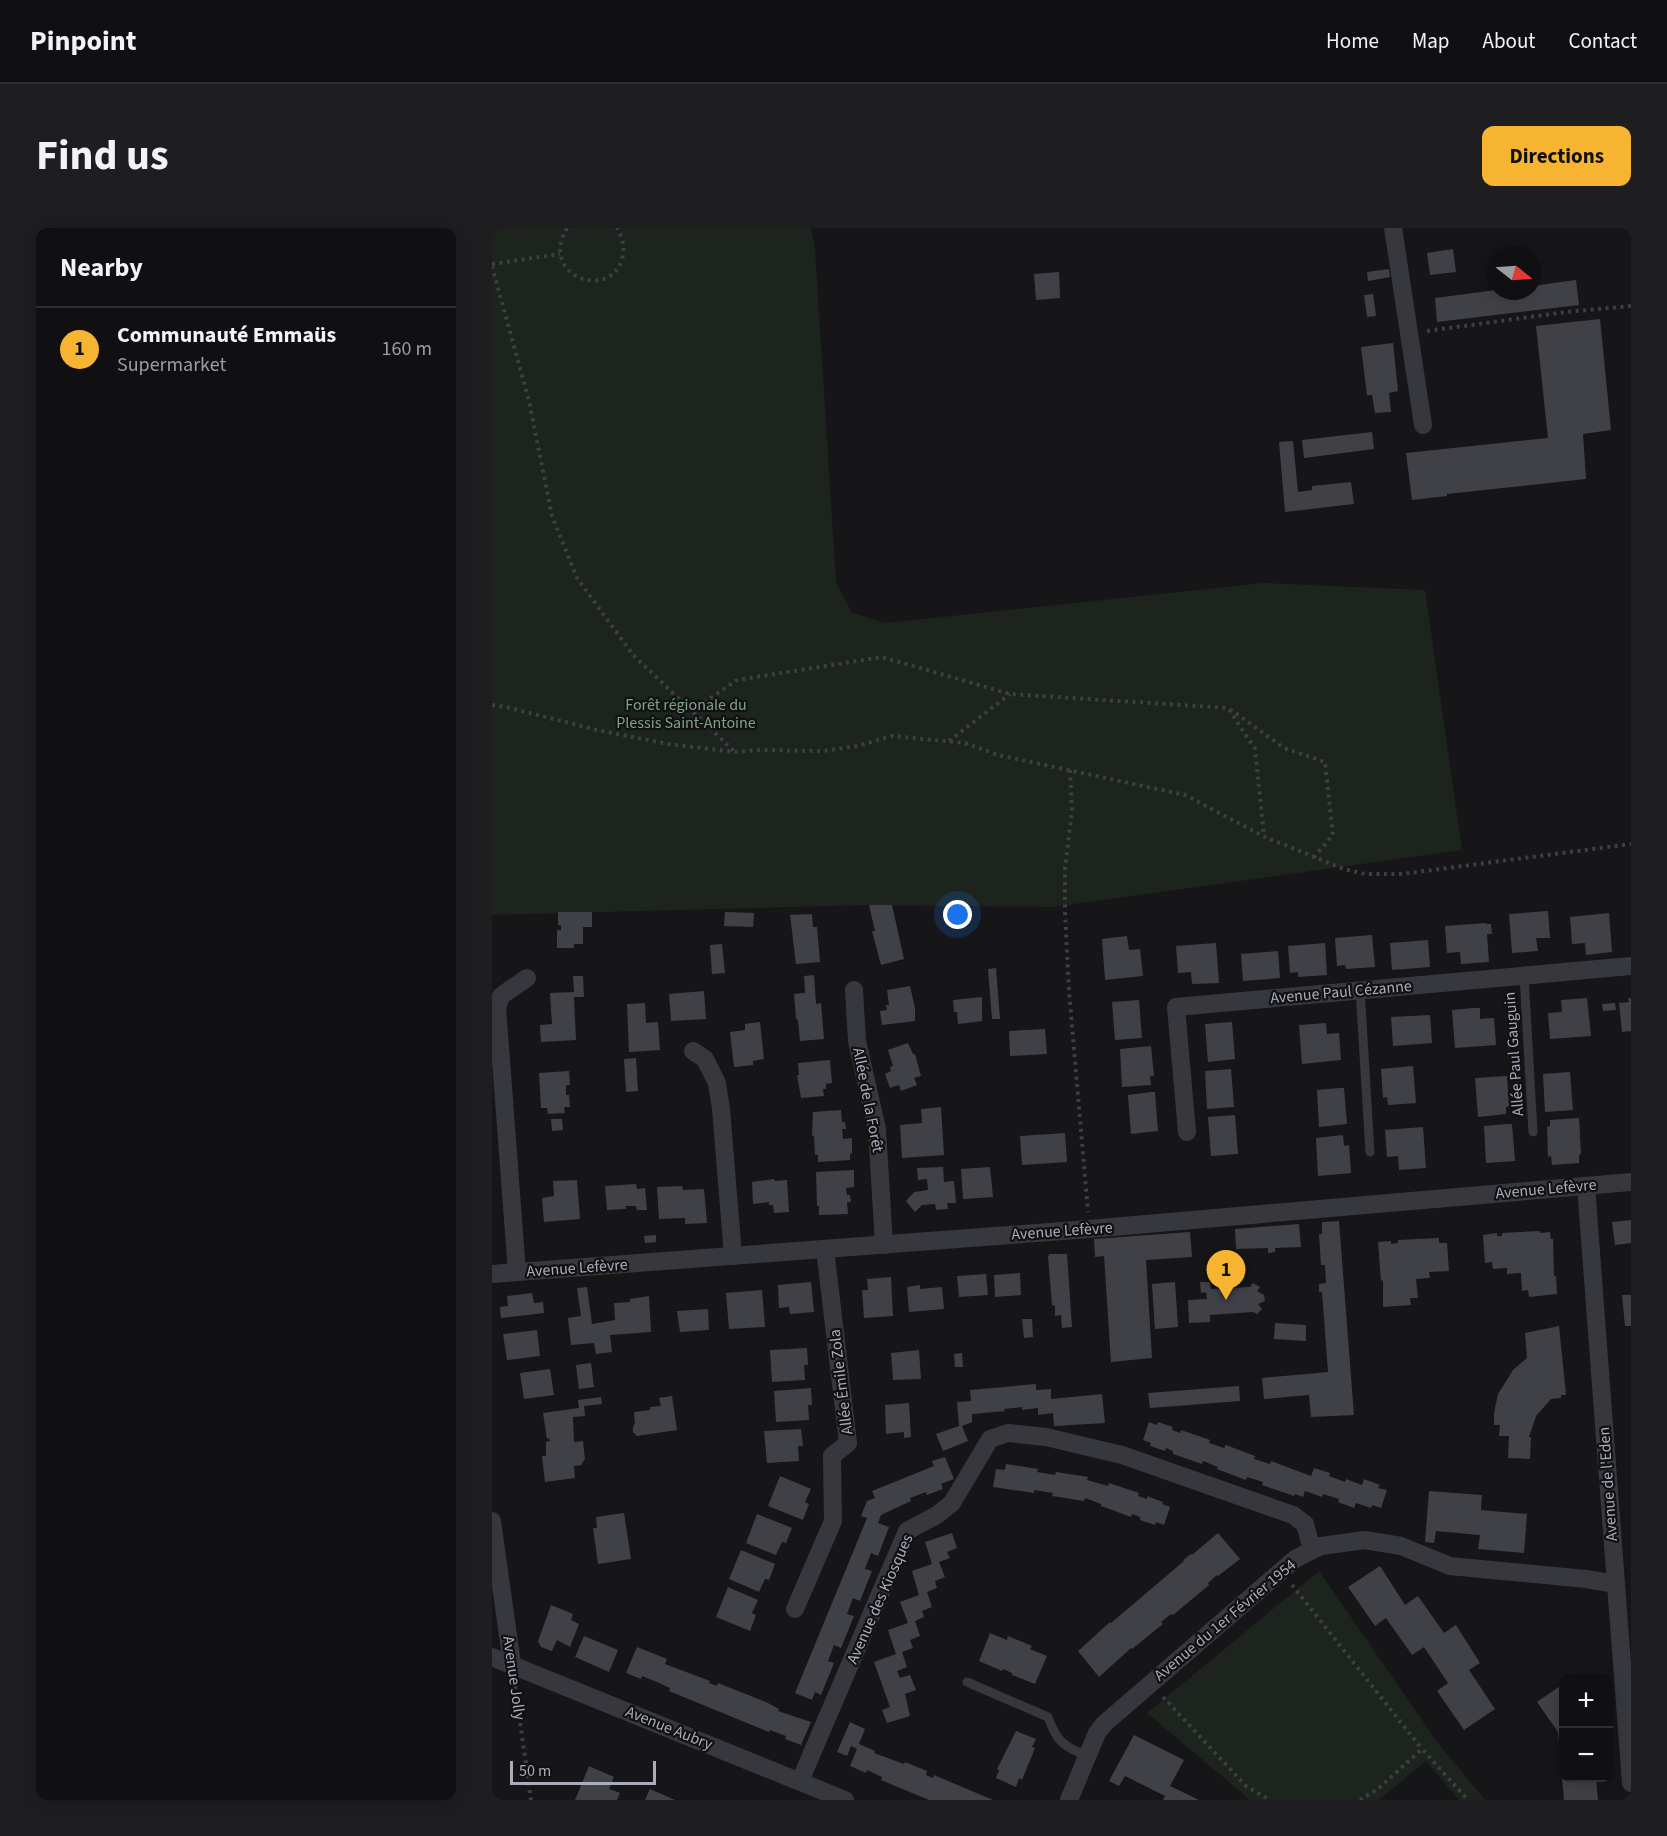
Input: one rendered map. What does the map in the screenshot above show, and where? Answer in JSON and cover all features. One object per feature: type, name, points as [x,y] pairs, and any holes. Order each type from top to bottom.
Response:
[{"type":"street","points":[[1393,228],[1423,426]]},
{"type":"street","name":"Avenue Paul Cézanne","points":[[1187,1132],[1176,1007],[1631,966]]},
{"type":"street","points":[[517,1272],[497,1008],[501,996],[527,978]]},
{"type":"street","name":"Allée de la Forêt","points":[[854,990],[857,1041],[877,1129],[884,1245]]},
{"type":"street","points":[[693,1051],[705,1059],[717,1083],[733,1256]]},
{"type":"street","name":"Avenue Lefèvre","points":[[492,1274],[1089,1229],[1631,1182]]},
{"type":"street","name":"Avenue de l'Eden","points":[[1586,1186],[1631,1783]]},
{"type":"street","name":"Allée Émile Zola","points":[[795,1609],[833,1521],[832,1456],[848,1443],[825,1249]]},
{"type":"street","name":"Avenue des Kiosques","points":[[800,1781],[907,1531],[937,1515],[952,1503],[990,1439],[1008,1433],[1046,1437],[1122,1455],[1293,1515],[1305,1524],[1312,1550]]},
{"type":"street","name":"Avenue Jolly","points":[[492,1521],[512,1664]]},
{"type":"street","name":"Avenue du 1er Février 1954","points":[[1069,1800],[1097,1733],[1104,1724],[1295,1559],[1321,1546],[1365,1540],[1401,1546],[1450,1566],[1616,1584]]},
{"type":"street","name":"Avenue Aubry","points":[[492,1657],[845,1800]]},
{"type":"lane","name":"Allée Paul Gauguin","points":[[1524,975],[1533,1132]]},
{"type":"lane","points":[[1360,990],[1370,1152]]},
{"type":"lane","points":[[968,1682],[1048,1717],[1055,1736],[1066,1748],[1087,1756]]},
{"type":"path","points":[[567,228],[562,237],[560,254],[564,265],[570,273],[580,279],[592,281],[603,279],[614,272],[621,263],[624,249],[622,237],[617,228]]},
{"type":"path","points":[[560,254],[492,265],[529,401],[552,516],[577,578],[633,656],[736,752]]},
{"type":"path","points":[[1409,333],[1566,312],[1631,306]]},
{"type":"path","points":[[692,711],[736,680],[882,657],[1010,694],[1228,708],[1284,748],[1325,762],[1333,835],[1313,858]]},
{"type":"path","points":[[948,741],[1010,694]]},
{"type":"path","points":[[492,705],[668,744],[736,752],[823,751],[857,746],[892,736],[964,743],[998,755],[1185,795],[1264,837],[1313,858],[1365,874],[1402,874],[1631,844]]},
{"type":"path","points":[[1228,708],[1255,749],[1264,837]]},
{"type":"path","points":[[1070,770],[1072,810],[1065,869],[1065,912],[1069,992],[1089,1229]]},
{"type":"path","points":[[1281,1571],[1422,1749],[1468,1800]]},
{"type":"path","name":"Avenue Jolly","points":[[512,1664],[532,1800]]},
{"type":"path","points":[[1150,1684],[1246,1786],[1270,1800]]},
{"type":"path","points":[[1360,1800],[1379,1788],[1422,1749]]},
{"type":"green space","name":"Forêt régionale du Plessis Saint-Antoine","points":[[492,228],[811,228],[815,249],[836,582],[852,613],[885,623],[1264,583],[1425,590],[1462,850],[1052,907],[869,905],[492,915]]},
{"type":"green space","points":[[1319,1571],[1438,1743],[1485,1800],[1459,1800],[1426,1761],[1379,1800],[1250,1800],[1147,1713]]},
{"type":"building","points":[[1453,249],[1456,272],[1430,275],[1427,253]]},
{"type":"building","points":[[1389,269],[1390,277],[1368,281],[1367,272]]},
{"type":"building","points":[[1059,272],[1060,298],[1036,300],[1034,274]]},
{"type":"building","points":[[1576,280],[1579,305],[1437,322],[1435,298],[1487,291],[1487,300],[1541,300],[1541,285]]},
{"type":"building","points":[[1373,294],[1376,316],[1367,317],[1364,295]]},
{"type":"building","points":[[1600,319],[1611,430],[1583,434],[1586,479],[1412,500],[1406,453],[1548,438],[1536,326]]},
{"type":"building","points":[[1393,343],[1398,391],[1389,393],[1391,412],[1375,413],[1372,395],[1367,395],[1361,347]]},
{"type":"building","points":[[1372,432],[1374,449],[1304,458],[1302,440]]},
{"type":"building","points":[[1293,441],[1298,492],[1312,490],[1312,486],[1351,482],[1354,504],[1285,512],[1279,442]]},
{"type":"building","points":[[869,905],[892,905],[904,959],[881,965],[872,931],[875,931]]},
{"type":"building","points":[[1548,911],[1550,938],[1536,938],[1538,951],[1512,953],[1509,914]]},
{"type":"building","points":[[558,912],[592,912],[592,927],[583,927],[583,944],[574,944],[574,948],[557,948],[557,930],[561,930],[561,925],[558,925]]},
{"type":"building","points":[[725,912],[754,913],[753,927],[724,926]]},
{"type":"building","points":[[1609,913],[1612,952],[1586,955],[1585,943],[1572,944],[1570,917]]},
{"type":"building","points":[[812,914],[813,927],[817,927],[820,962],[796,964],[790,915]]},
{"type":"building","points":[[1491,924],[1492,934],[1487,934],[1489,962],[1461,964],[1460,952],[1447,953],[1445,926]]},
{"type":"building","points":[[1372,935],[1375,967],[1346,969],[1345,965],[1337,966],[1335,938]]},
{"type":"building","points":[[1127,936],[1129,950],[1140,949],[1143,976],[1105,980],[1102,939]]},
{"type":"building","points":[[1428,940],[1430,967],[1392,970],[1390,943]]},
{"type":"building","points":[[1216,943],[1219,983],[1192,984],[1191,972],[1178,973],[1176,946]]},
{"type":"building","points":[[1325,943],[1327,975],[1298,977],[1298,972],[1290,973],[1288,946]]},
{"type":"building","points":[[722,944],[725,973],[712,974],[710,945]]},
{"type":"building","points":[[1278,951],[1280,978],[1243,981],[1241,954]]},
{"type":"building","points":[[996,968],[1000,1019],[992,1019],[988,969]]},
{"type":"building","points":[[814,975],[816,1004],[821,1003],[824,1039],[800,1041],[794,994],[805,993],[804,976]]},
{"type":"building","points":[[573,976],[583,976],[584,997],[574,997],[576,1040],[541,1042],[540,1025],[552,1024],[550,993],[574,992]]},
{"type":"building","points":[[910,986],[915,1008],[915,1021],[882,1025],[880,1011],[887,1010],[886,1005],[889,1005],[887,990]]},
{"type":"building","points":[[704,991],[706,1019],[671,1021],[669,994]]},
{"type":"building","points":[[982,997],[982,1021],[958,1024],[953,1000]]},
{"type":"building","points":[[1587,998],[1591,1036],[1550,1039],[1548,1013],[1562,1012],[1561,1000]]},
{"type":"building","points":[[1628,998],[1631,998],[1631,1031],[1622,1032],[1619,1003],[1629,1002]]},
{"type":"building","points":[[1139,1000],[1142,1038],[1115,1040],[1112,1002]]},
{"type":"building","points":[[645,1003],[646,1023],[658,1022],[660,1050],[629,1052],[627,1004]]},
{"type":"building","points":[[1615,1003],[1616,1010],[1603,1011],[1602,1004]]},
{"type":"building","points":[[1480,1008],[1480,1019],[1494,1018],[1496,1045],[1455,1048],[1452,1010]]},
{"type":"building","points":[[1430,1015],[1432,1043],[1393,1046],[1391,1017]]},
{"type":"building","points":[[760,1022],[764,1059],[753,1061],[753,1065],[734,1067],[730,1032],[745,1030],[745,1024]]},
{"type":"building","points":[[1232,1022],[1235,1059],[1208,1062],[1205,1024]]},
{"type":"building","points":[[1326,1023],[1327,1034],[1339,1033],[1341,1060],[1302,1064],[1299,1025]]},
{"type":"building","points":[[1045,1029],[1047,1054],[1010,1056],[1009,1031]]},
{"type":"building","points":[[908,1043],[915,1054],[921,1076],[914,1078],[917,1085],[901,1091],[899,1085],[890,1088],[885,1074],[891,1071],[890,1067],[893,1066],[888,1050]]},
{"type":"building","points":[[1151,1046],[1154,1076],[1150,1076],[1151,1085],[1122,1087],[1120,1049]]},
{"type":"building","points":[[636,1058],[638,1091],[626,1092],[624,1059]]},
{"type":"building","points":[[830,1060],[832,1083],[826,1084],[826,1089],[823,1089],[824,1096],[801,1098],[797,1075],[799,1075],[798,1063]]},
{"type":"building","points":[[1413,1066],[1416,1103],[1388,1105],[1387,1097],[1383,1098],[1381,1069]]},
{"type":"building","points":[[1231,1069],[1234,1107],[1207,1109],[1205,1071]]},
{"type":"building","points":[[569,1071],[570,1085],[566,1085],[566,1095],[569,1095],[570,1107],[564,1107],[565,1113],[548,1114],[547,1108],[541,1108],[539,1073]]},
{"type":"building","points":[[1570,1072],[1573,1110],[1545,1112],[1543,1074]]},
{"type":"building","points":[[1507,1076],[1509,1106],[1506,1107],[1506,1114],[1478,1117],[1475,1078]]},
{"type":"building","points":[[1344,1088],[1347,1124],[1319,1127],[1317,1090]]},
{"type":"building","points":[[1155,1092],[1158,1131],[1131,1134],[1128,1095]]},
{"type":"building","points":[[941,1107],[944,1155],[902,1158],[900,1125],[922,1123],[921,1109]]},
{"type":"building","points":[[841,1110],[842,1122],[845,1122],[846,1129],[842,1129],[843,1139],[852,1138],[850,1160],[818,1162],[818,1155],[815,1155],[814,1136],[812,1136],[813,1112]]},
{"type":"building","points":[[1235,1115],[1238,1154],[1211,1156],[1208,1117]]},
{"type":"building","points":[[1579,1118],[1581,1154],[1579,1163],[1552,1165],[1551,1156],[1548,1157],[1547,1127],[1550,1126],[1550,1120]]},
{"type":"building","points":[[551,1119],[562,1119],[563,1130],[552,1131]]},
{"type":"building","points":[[1512,1124],[1515,1161],[1486,1163],[1484,1126]]},
{"type":"building","points":[[1423,1127],[1426,1168],[1399,1170],[1398,1156],[1387,1157],[1385,1130]]},
{"type":"building","points":[[1065,1133],[1067,1162],[1022,1165],[1020,1136]]},
{"type":"building","points":[[1343,1135],[1344,1146],[1349,1145],[1351,1173],[1318,1176],[1316,1138]]},
{"type":"building","points":[[943,1167],[944,1182],[954,1181],[956,1203],[947,1203],[948,1209],[936,1210],[935,1204],[922,1205],[915,1212],[906,1201],[914,1192],[928,1190],[927,1179],[918,1180],[917,1168]]},
{"type":"building","points":[[990,1167],[993,1197],[963,1199],[961,1169]]},
{"type":"building","points":[[854,1170],[854,1187],[846,1188],[851,1202],[847,1202],[848,1214],[819,1215],[816,1172]]},
{"type":"building","points":[[774,1179],[775,1181],[787,1180],[789,1212],[774,1213],[773,1205],[769,1205],[769,1202],[753,1204],[752,1182]]},
{"type":"building","points":[[577,1180],[580,1219],[544,1222],[542,1198],[554,1196],[553,1181]]},
{"type":"building","points":[[636,1184],[637,1189],[645,1188],[647,1210],[637,1210],[636,1206],[626,1206],[626,1209],[607,1210],[605,1186]]},
{"type":"building","points":[[682,1186],[683,1190],[704,1189],[707,1223],[685,1224],[685,1218],[659,1219],[657,1187]]},
{"type":"building","points":[[1631,1220],[1631,1243],[1615,1245],[1612,1222]]},
{"type":"building","points":[[1339,1221],[1354,1415],[1311,1417],[1309,1395],[1264,1399],[1262,1378],[1328,1372],[1322,1292],[1319,1292],[1319,1284],[1326,1283],[1325,1265],[1321,1265],[1319,1234],[1322,1234],[1322,1222]]},
{"type":"building","points":[[1299,1224],[1301,1247],[1275,1248],[1275,1252],[1268,1253],[1268,1248],[1236,1249],[1235,1229]]},
{"type":"building","points":[[1539,1231],[1540,1233],[1550,1232],[1551,1239],[1553,1239],[1557,1294],[1529,1297],[1528,1290],[1522,1291],[1521,1273],[1507,1274],[1507,1268],[1493,1269],[1492,1262],[1485,1263],[1483,1235],[1497,1233],[1497,1236],[1502,1236],[1502,1233]]},
{"type":"building","points":[[1190,1232],[1192,1257],[1146,1260],[1152,1358],[1111,1362],[1104,1256],[1095,1257],[1094,1239]]},
{"type":"building","points":[[656,1235],[656,1242],[645,1243],[644,1236]]},
{"type":"building","points":[[1439,1238],[1439,1243],[1447,1243],[1449,1271],[1429,1272],[1430,1278],[1416,1279],[1418,1298],[1410,1298],[1411,1305],[1383,1307],[1383,1280],[1381,1281],[1378,1242],[1391,1241],[1391,1244],[1398,1243],[1398,1240]]},
{"type":"building","points":[[1067,1254],[1072,1327],[1062,1328],[1061,1315],[1055,1316],[1048,1256]]},
{"type":"building","points":[[1020,1273],[1021,1295],[995,1297],[994,1275]]},
{"type":"building","points":[[986,1274],[988,1295],[959,1297],[957,1276]]},
{"type":"building","points":[[891,1277],[893,1316],[864,1318],[862,1290],[868,1290],[867,1279]]},
{"type":"building","points":[[811,1282],[814,1312],[790,1314],[789,1307],[779,1308],[778,1285]]},
{"type":"building","points":[[1175,1282],[1178,1327],[1155,1329],[1152,1284]]},
{"type":"building","points":[[1200,1282],[1210,1282],[1211,1289],[1250,1287],[1253,1283],[1260,1287],[1257,1291],[1264,1295],[1265,1301],[1258,1304],[1262,1309],[1257,1314],[1253,1312],[1210,1315],[1210,1322],[1189,1323],[1188,1300],[1207,1299],[1206,1292],[1201,1293]]},
{"type":"building","points":[[920,1285],[920,1289],[942,1287],[944,1309],[909,1312],[907,1287]]},
{"type":"building","points":[[587,1287],[592,1324],[615,1320],[614,1303],[630,1302],[630,1299],[649,1296],[651,1332],[610,1335],[612,1352],[596,1354],[594,1343],[571,1345],[568,1318],[581,1316],[577,1288]]},
{"type":"building","points":[[762,1290],[765,1327],[729,1329],[726,1293]]},
{"type":"building","points":[[532,1293],[534,1303],[543,1302],[544,1313],[501,1318],[500,1307],[508,1306],[507,1296]]},
{"type":"building","points":[[1622,1295],[1631,1295],[1631,1326],[1625,1326]]},
{"type":"building","points":[[708,1309],[709,1330],[680,1332],[677,1311]]},
{"type":"building","points":[[1022,1319],[1032,1319],[1033,1337],[1024,1338]]},
{"type":"building","points":[[1275,1323],[1306,1325],[1306,1341],[1274,1339]]},
{"type":"building","points":[[1559,1326],[1566,1395],[1551,1399],[1536,1416],[1529,1437],[1531,1437],[1530,1459],[1508,1458],[1509,1436],[1499,1436],[1500,1425],[1494,1425],[1498,1394],[1513,1370],[1527,1358],[1525,1333]]},
{"type":"building","points":[[537,1330],[540,1356],[507,1360],[503,1334]]},
{"type":"building","points":[[807,1348],[808,1365],[804,1365],[805,1380],[772,1382],[770,1350]]},
{"type":"building","points":[[919,1350],[921,1379],[893,1380],[891,1353]]},
{"type":"building","points":[[962,1353],[963,1367],[955,1367],[954,1354]]},
{"type":"building","points":[[591,1363],[594,1387],[579,1389],[576,1365]]},
{"type":"building","points":[[550,1369],[554,1395],[524,1399],[520,1373]]},
{"type":"building","points":[[1036,1384],[1036,1390],[1051,1389],[1051,1399],[1102,1394],[1105,1423],[1054,1426],[1053,1413],[1038,1415],[1038,1408],[1022,1410],[1022,1407],[972,1414],[972,1422],[962,1426],[968,1441],[943,1451],[936,1434],[959,1426],[957,1402],[971,1401],[970,1390]]},
{"type":"building","points":[[1239,1386],[1240,1401],[1150,1408],[1148,1393]]},
{"type":"building","points":[[811,1388],[812,1405],[808,1405],[809,1420],[776,1422],[774,1391]]},
{"type":"building","points":[[672,1396],[677,1430],[637,1436],[633,1432],[634,1412],[661,1406],[659,1398]]},
{"type":"building","points":[[601,1397],[602,1404],[584,1406],[585,1416],[573,1417],[574,1442],[583,1441],[585,1459],[581,1465],[574,1466],[575,1478],[545,1482],[542,1456],[546,1456],[546,1442],[550,1441],[549,1438],[547,1439],[543,1413],[579,1408],[578,1400]]},
{"type":"building","points":[[909,1403],[911,1437],[904,1438],[904,1432],[886,1434],[885,1405]]},
{"type":"building","points":[[1149,1422],[1157,1425],[1158,1422],[1173,1427],[1172,1430],[1180,1433],[1181,1430],[1210,1440],[1209,1443],[1224,1448],[1226,1445],[1255,1456],[1254,1459],[1270,1464],[1271,1461],[1311,1476],[1314,1468],[1330,1473],[1329,1476],[1345,1482],[1346,1479],[1362,1485],[1364,1479],[1380,1485],[1378,1488],[1387,1490],[1381,1508],[1372,1505],[1371,1508],[1356,1503],[1354,1508],[1338,1502],[1339,1499],[1323,1494],[1322,1497],[1305,1491],[1303,1497],[1295,1494],[1294,1496],[1262,1485],[1263,1482],[1247,1477],[1246,1480],[1217,1469],[1218,1467],[1203,1461],[1202,1464],[1173,1454],[1173,1451],[1166,1448],[1165,1451],[1150,1446],[1151,1443],[1143,1440]]},
{"type":"building","points":[[801,1429],[803,1446],[798,1446],[799,1461],[767,1463],[764,1431]]},
{"type":"building","points":[[945,1457],[954,1479],[941,1484],[943,1489],[910,1498],[911,1501],[881,1515],[878,1523],[889,1527],[878,1556],[871,1553],[865,1569],[872,1571],[860,1601],[853,1598],[847,1614],[854,1616],[841,1648],[834,1645],[828,1661],[834,1663],[821,1695],[815,1692],[812,1700],[795,1693],[867,1518],[861,1516],[867,1501],[875,1498],[872,1491],[934,1466],[932,1461]]},
{"type":"building","points":[[1006,1464],[1038,1469],[1037,1472],[1055,1475],[1056,1472],[1088,1477],[1087,1480],[1108,1486],[1109,1483],[1139,1493],[1138,1496],[1147,1499],[1147,1496],[1163,1502],[1162,1504],[1170,1507],[1164,1525],[1156,1522],[1155,1525],[1140,1520],[1140,1517],[1132,1514],[1131,1517],[1085,1498],[1084,1501],[1052,1496],[1053,1493],[1034,1490],[1034,1493],[993,1487],[996,1469],[1005,1470]]},
{"type":"building","points":[[780,1476],[811,1489],[805,1502],[809,1504],[803,1520],[768,1506]]},
{"type":"building","points":[[1429,1491],[1482,1495],[1481,1510],[1527,1514],[1524,1553],[1478,1549],[1480,1535],[1436,1531],[1434,1543],[1425,1542]]},
{"type":"building","points":[[624,1513],[631,1559],[598,1564],[593,1528],[597,1528],[596,1517]]},
{"type":"building","points":[[757,1514],[792,1528],[786,1543],[782,1542],[776,1555],[746,1543]]},
{"type":"building","points":[[952,1533],[957,1548],[947,1552],[950,1558],[939,1562],[945,1577],[935,1581],[937,1588],[927,1592],[932,1607],[922,1611],[924,1617],[915,1621],[920,1636],[910,1640],[913,1648],[902,1652],[907,1667],[897,1671],[900,1678],[910,1675],[916,1690],[905,1694],[910,1716],[887,1723],[882,1710],[890,1707],[874,1662],[896,1654],[888,1630],[908,1623],[900,1602],[919,1595],[912,1571],[932,1564],[925,1542]]},
{"type":"building","points":[[1218,1533],[1240,1559],[1217,1575],[1208,1583],[1209,1585],[1161,1622],[1163,1624],[1131,1648],[1099,1677],[1078,1651],[1183,1560]]},
{"type":"building","points":[[741,1550],[775,1564],[769,1580],[765,1579],[759,1592],[729,1579]]},
{"type":"building","points":[[1380,1566],[1405,1605],[1418,1596],[1444,1633],[1456,1625],[1480,1663],[1469,1670],[1495,1709],[1464,1730],[1437,1691],[1448,1683],[1424,1647],[1412,1655],[1386,1618],[1375,1626],[1348,1587]]},
{"type":"building","points":[[728,1587],[758,1600],[752,1613],[756,1615],[750,1631],[716,1617]]},
{"type":"building","points":[[551,1605],[573,1614],[571,1620],[579,1624],[570,1647],[557,1640],[552,1651],[541,1647],[538,1641]]},
{"type":"building","points":[[990,1633],[1007,1640],[1008,1636],[1032,1646],[1030,1649],[1047,1656],[1035,1684],[979,1661]]},
{"type":"building","points":[[584,1636],[618,1650],[609,1672],[575,1657]]},
{"type":"building","points":[[637,1647],[667,1659],[665,1664],[710,1681],[709,1683],[717,1686],[718,1683],[766,1702],[779,1709],[778,1711],[811,1722],[801,1745],[785,1739],[786,1736],[770,1730],[769,1732],[669,1691],[670,1688],[657,1682],[626,1673]]},
{"type":"building","points":[[1559,1687],[1559,1743],[1558,1732],[1537,1702]]},
{"type":"building","points":[[850,1722],[865,1729],[859,1744],[875,1751],[874,1753],[904,1764],[905,1762],[927,1771],[926,1775],[933,1778],[934,1775],[993,1800],[929,1800],[881,1780],[882,1777],[867,1770],[866,1773],[850,1766],[857,1749],[851,1746],[847,1756],[837,1752]]},
{"type":"building","points":[[1016,1731],[1036,1739],[1032,1747],[1035,1748],[1022,1780],[1019,1778],[1016,1787],[996,1778],[999,1770],[997,1769]]},
{"type":"building","points":[[1134,1735],[1184,1760],[1170,1786],[1199,1800],[1163,1800],[1165,1796],[1125,1776],[1119,1786],[1109,1781]]},
{"type":"building","points":[[589,1766],[614,1777],[609,1789],[620,1793],[617,1800],[575,1800]]},
{"type":"building","points":[[1562,1782],[1596,1782],[1598,1800],[1564,1800]]},
{"type":"building","points":[[650,1789],[675,1800],[645,1800]]},
{"type":"place","name":"Communauté Emmaüs","points":[[1226,1300]]}]
